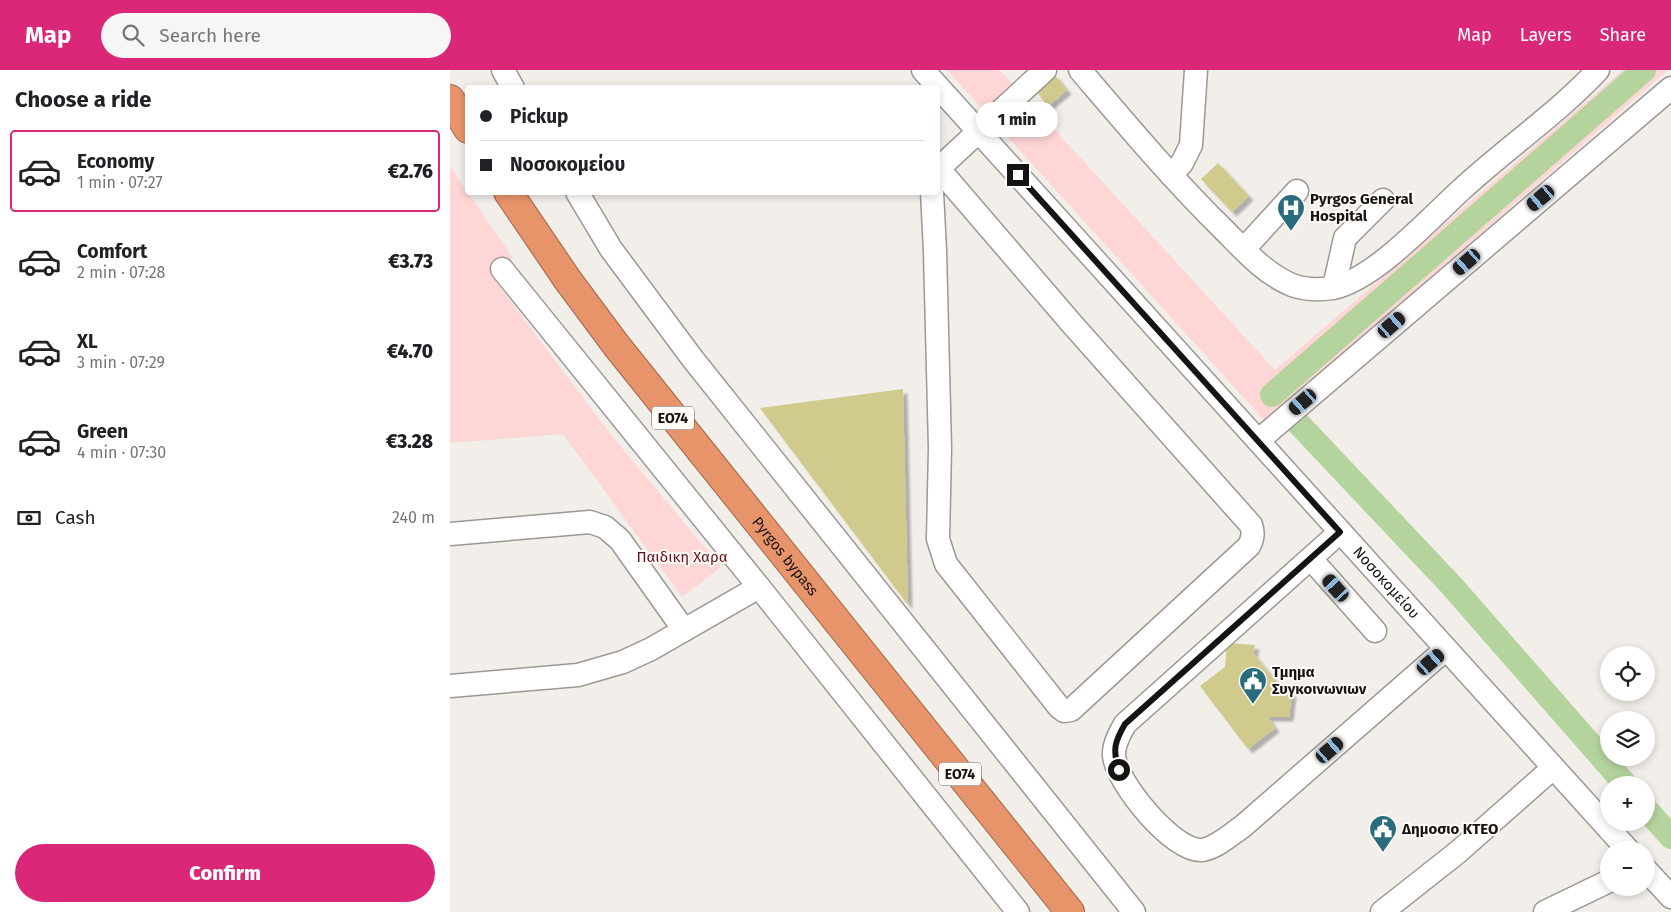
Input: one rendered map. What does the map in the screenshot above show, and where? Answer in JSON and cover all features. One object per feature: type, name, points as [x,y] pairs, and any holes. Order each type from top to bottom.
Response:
[{"type":"highway","points":[[450,99],[465,124]]},
{"type":"highway","name":"Pyrgos bypass","points":[[510,195],[567,279],[652,391],[1070,912]]},
{"type":"street","points":[[503,70],[511,85]]},
{"type":"street","name":"Νοσοκομείου","points":[[923,70],[937,85]]},
{"type":"street","points":[[940,167],[1045,70]]},
{"type":"street","points":[[1080,70],[1171,175],[1244,249],[1274,274],[1291,284],[1309,289],[1334,288],[1359,278],[1383,262],[1489,164],[1581,88],[1598,70]]},
{"type":"street","points":[[1171,175],[1182,163],[1191,145],[1196,70]]},
{"type":"street","points":[[1259,440],[1671,88]]},
{"type":"street","name":"Νοσοκομείου","points":[[940,89],[1620,841]]},
{"type":"street","points":[[932,195],[940,448],[937,516],[938,539],[946,564],[1059,707],[1064,710],[1071,710],[1249,546],[1253,531],[1251,525],[1072,324],[940,171]]},
{"type":"street","points":[[1244,249],[1297,192]]},
{"type":"street","points":[[579,195],[611,249],[692,358],[1134,912]]},
{"type":"street","points":[[1334,288],[1345,238],[1383,200]]},
{"type":"street","points":[[502,269],[760,587],[1018,912]]},
{"type":"street","points":[[450,534],[590,522],[598,524],[620,540],[684,630]]},
{"type":"street","points":[[1340,532],[1125,724],[1117,738],[1114,756],[1124,783],[1159,827],[1189,849],[1203,850],[1215,845],[1242,827],[1446,649]]},
{"type":"street","points":[[1310,559],[1375,631]]},
{"type":"street","points":[[450,686],[578,675],[624,662],[651,650],[760,587]]},
{"type":"street","points":[[1382,912],[1458,852],[1553,768]]},
{"type":"street","points":[[1655,880],[1671,897]]},
{"type":"street","points":[[1545,912],[1600,885]]},
{"type":"green space","points":[[947,70],[1000,70],[1275,370],[1623,70],[1668,70],[1265,421]]},
{"type":"green space","name":"Παιδικη Χαρα","points":[[450,167],[465,189],[465,195],[469,195],[513,258],[490,274],[608,431],[721,567],[682,597],[563,434],[450,443]]},
{"type":"building","points":[[1055,75],[1067,90],[1048,106],[1036,91]]},
{"type":"building","points":[[1218,163],[1249,196],[1232,212],[1201,179]]},
{"type":"building","points":[[903,389],[908,605],[760,408]]},
{"type":"building","name":"Τμημα Συγκοινωνιων","points":[[1227,643],[1255,645],[1253,653],[1283,690],[1292,693],[1289,717],[1268,717],[1275,728],[1248,749],[1200,686],[1225,667]]},
{"type":"waterway","points":[[1272,395],[1644,70]]},
{"type":"waterway","points":[[1298,423],[1451,585],[1618,776]]},
{"type":"waterway","points":[[1655,819],[1671,837]]},
{"type":"place","name":"Pyrgos General Hospital","points":[[1291,232]]},
{"type":"place","name":"Τμημα Συγκοινωνιων","points":[[1253,705]]},
{"type":"place","name":"Δημοσιο ΚΤΕΟ","points":[[1383,853]]},
{"type":"route","points":[[1018,175],[1340,532],[1125,724],[1117,738],[1114,756],[1119,770]]}]
